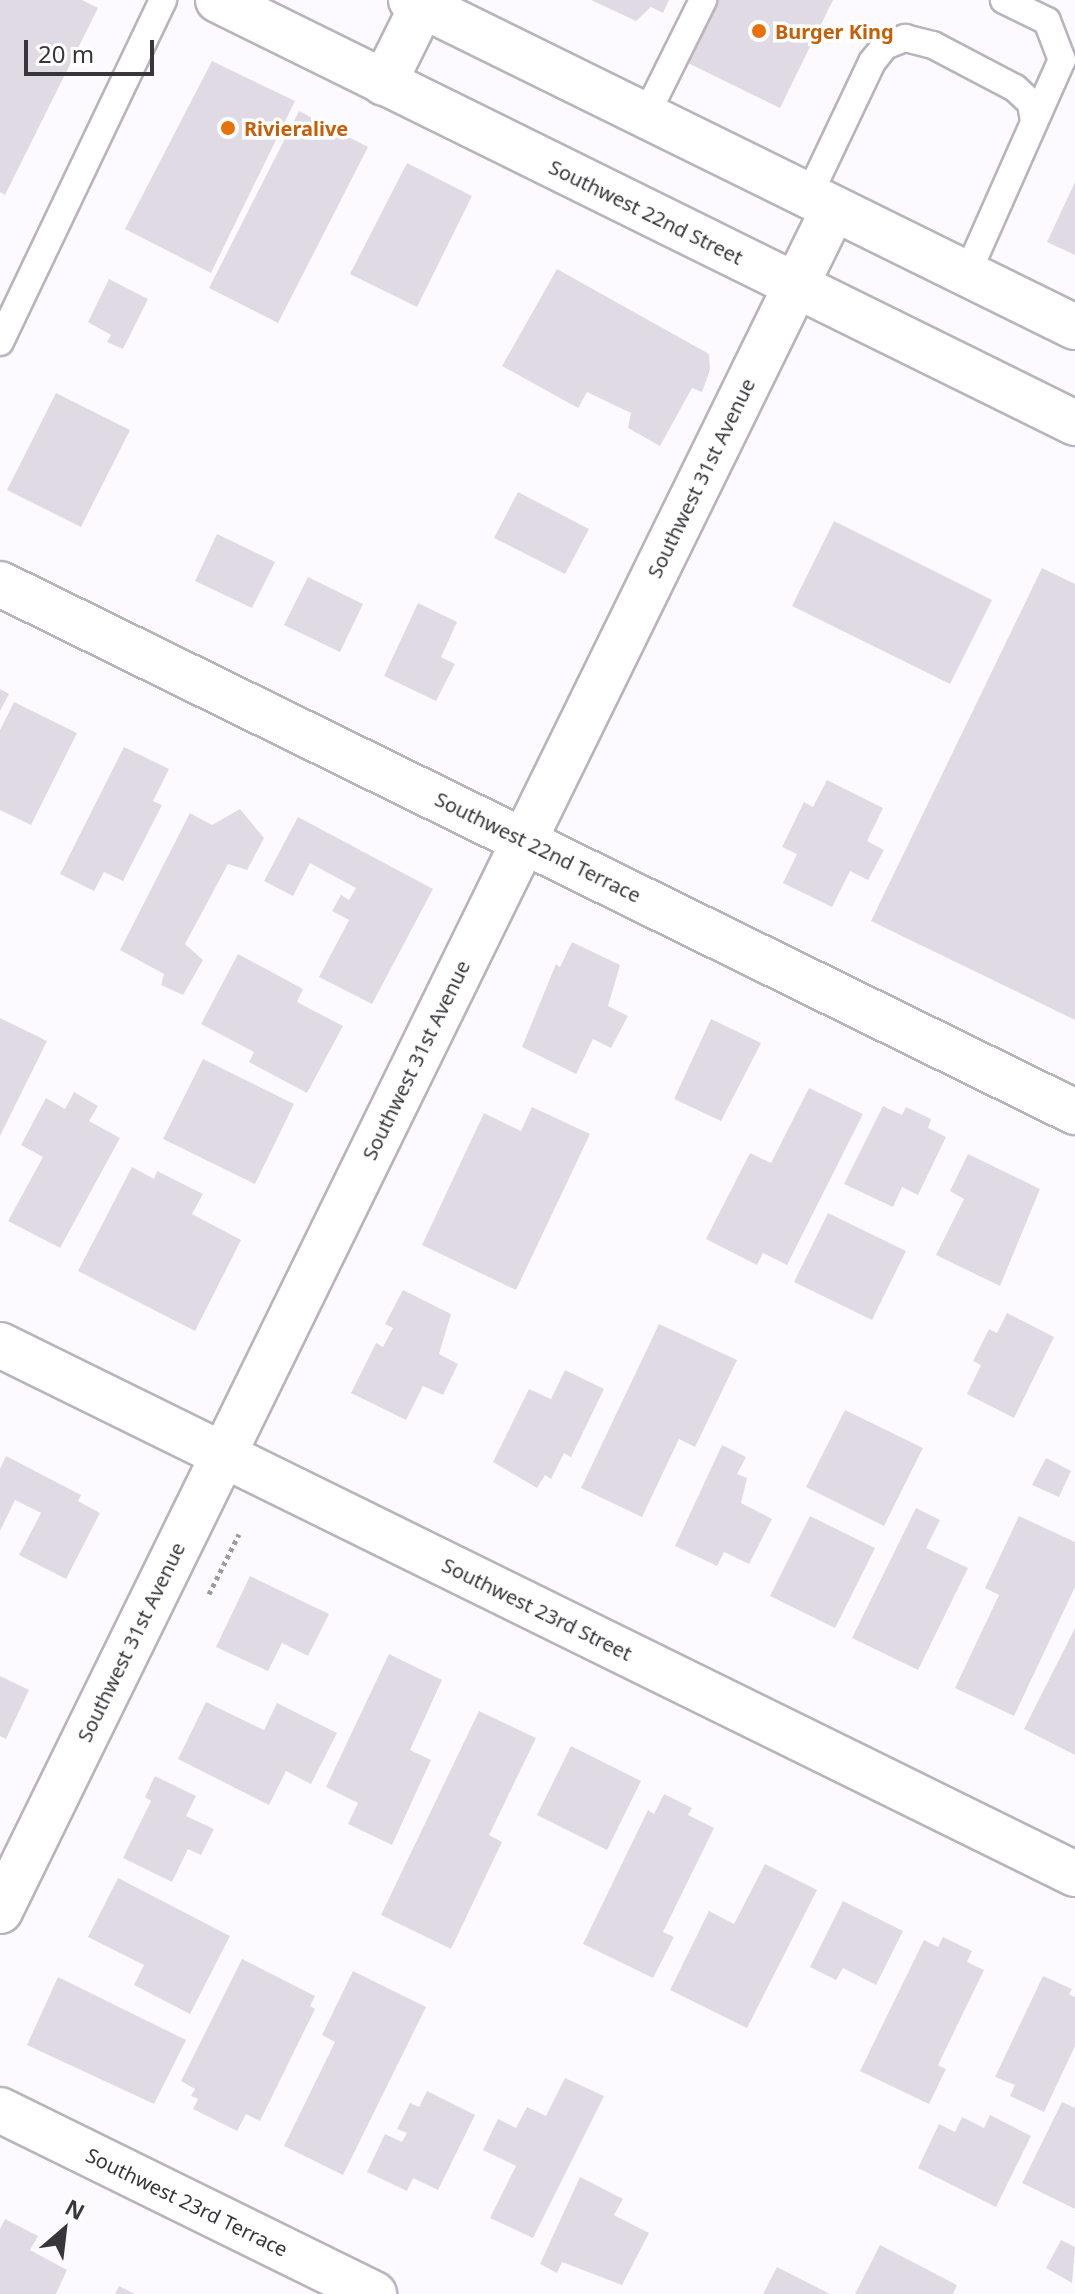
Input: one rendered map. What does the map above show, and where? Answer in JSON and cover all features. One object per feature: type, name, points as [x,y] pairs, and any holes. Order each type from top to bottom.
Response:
[{"type":"street","name":"Southwest 22nd Street","points":[[218,0],[1075,423]]},
{"type":"street","points":[[384,83],[419,2],[820,204],[1075,327]]},
{"type":"street","name":"Southwest 31st Avenue","points":[[0,1911],[795,285],[820,204]]},
{"type":"street","name":"Southwest 22nd Terrace","points":[[0,584],[1075,1112]]},
{"type":"street","name":"Southwest 23rd Street","points":[[0,1345],[1075,1874]]},
{"type":"street","name":"Southwest 23rd Terrace","points":[[0,2110],[374,2294]]},
{"type":"lane","points":[[0,342],[163,0]]},
{"type":"lane","points":[[645,117],[703,0]]},
{"type":"lane","points":[[967,274],[1062,60],[1047,21],[1004,0]]},
{"type":"lane","points":[[820,204],[872,62],[885,46],[905,38],[933,45],[1015,88],[1031,103],[1034,121]]},
{"type":"building","points":[[0,0],[82,0],[98,8],[5,195],[0,192]]},
{"type":"building","points":[[591,0],[669,0],[663,13],[651,7],[636,21]]},
{"type":"building","name":"Burger King","points":[[716,0],[833,0],[780,108],[686,62]]},
{"type":"building","points":[[212,61],[295,101],[211,273],[125,229]]},
{"type":"building","points":[[299,111],[368,147],[278,323],[209,288]]},
{"type":"building","points":[[407,163],[472,196],[417,307],[350,274]]},
{"type":"building","points":[[1075,182],[1075,255],[1047,242]]},
{"type":"building","points":[[557,269],[709,354],[710,370],[702,392],[692,388],[660,446],[628,428],[631,413],[587,392],[578,408],[502,366]]},
{"type":"building","points":[[109,279],[148,299],[123,349],[107,342],[111,335],[88,322]]},
{"type":"building","points":[[56,393],[130,430],[81,527],[7,490]]},
{"type":"building","points":[[518,492],[589,529],[565,574],[494,538]]},
{"type":"building","points":[[834,521],[992,600],[950,684],[792,606]]},
{"type":"building","points":[[217,534],[275,562],[252,608],[195,581]]},
{"type":"building","points":[[1042,568],[1075,584],[1075,1020],[871,921]]},
{"type":"building","points":[[308,577],[363,604],[340,652],[284,625]]},
{"type":"building","points":[[418,603],[457,622],[441,657],[455,664],[436,701],[384,676]]},
{"type":"building","points":[[0,689],[9,694],[0,711]]},
{"type":"building","points":[[14,702],[77,733],[31,825],[0,810],[0,730]]},
{"type":"building","points":[[124,747],[169,769],[153,801],[162,805],[123,881],[104,872],[94,891],[60,874]]},
{"type":"building","points":[[827,780],[883,808],[867,841],[884,850],[868,880],[850,871],[832,907],[783,883],[797,854],[782,847],[804,802],[813,807]]},
{"type":"building","points":[[240,809],[264,838],[247,870],[228,864],[185,944],[203,960],[183,995],[161,985],[164,974],[120,950],[190,813],[212,825]]},
{"type":"building","points":[[298,817],[433,889],[372,1004],[319,977],[349,920],[332,911],[341,895],[349,900],[356,888],[310,863],[293,896],[264,881]]},
{"type":"building","points":[[572,942],[620,965],[608,1006],[628,1016],[611,1048],[593,1039],[576,1074],[522,1047],[556,964],[560,967]]},
{"type":"building","points":[[238,954],[303,989],[297,1002],[343,1026],[307,1093],[249,1062],[254,1052],[201,1024]]},
{"type":"building","points":[[0,1018],[47,1041],[0,1136]]},
{"type":"building","points":[[711,1019],[761,1043],[721,1121],[674,1099]]},
{"type":"building","points":[[203,1059],[294,1104],[255,1184],[163,1139]]},
{"type":"building","points":[[809,1088],[863,1114],[787,1265],[763,1253],[757,1265],[706,1239],[750,1153],[771,1163]]},
{"type":"building","points":[[74,1092],[98,1106],[89,1121],[120,1138],[60,1248],[8,1221],[43,1157],[21,1145],[46,1098],[65,1109]]},
{"type":"building","points":[[883,1106],[902,1115],[906,1107],[931,1119],[928,1128],[946,1137],[918,1195],[902,1187],[893,1207],[844,1184]]},
{"type":"building","points":[[532,1107],[590,1134],[516,1290],[422,1245],[484,1113],[521,1131]]},
{"type":"building","points":[[968,1154],[1040,1189],[1000,1286],[936,1255],[964,1199],[950,1191]]},
{"type":"building","points":[[132,1167],[154,1179],[157,1171],[203,1194],[192,1214],[241,1240],[195,1331],[78,1271]]},
{"type":"building","points":[[828,1213],[906,1251],[872,1320],[794,1282]]},
{"type":"building","points":[[403,1290],[451,1314],[439,1354],[458,1364],[443,1395],[423,1386],[406,1420],[351,1393],[376,1343],[383,1347],[393,1328],[385,1324]]},
{"type":"building","points":[[1007,1313],[1054,1337],[1014,1418],[967,1394],[981,1365],[973,1361],[989,1329],[997,1333]]},
{"type":"building","points":[[659,1324],[737,1360],[695,1447],[679,1439],[642,1517],[581,1488]]},
{"type":"building","points":[[565,1370],[604,1389],[571,1457],[564,1453],[551,1479],[545,1475],[537,1488],[493,1462],[529,1389],[551,1399]]},
{"type":"building","points":[[845,1410],[923,1448],[884,1526],[806,1487]]},
{"type":"building","points":[[722,1445],[746,1457],[737,1474],[747,1478],[741,1503],[772,1519],[749,1564],[724,1552],[717,1566],[675,1546]]},
{"type":"building","points":[[6,1456],[81,1495],[78,1501],[100,1513],[66,1579],[19,1555],[41,1513],[15,1500],[0,1531],[0,1469]]},
{"type":"building","points":[[1046,1458],[1071,1471],[1059,1497],[1032,1485]]},
{"type":"building","points":[[916,1508],[940,1520],[926,1548],[968,1568],[918,1670],[852,1638]]},
{"type":"building","points":[[810,1516],[875,1548],[835,1628],[770,1596]]},
{"type":"building","points":[[1019,1516],[1075,1542],[1075,1587],[1014,1716],[955,1688],[999,1595],[985,1588]]},
{"type":"building","points":[[250,1576],[329,1614],[308,1656],[282,1643],[268,1671],[216,1647]]},
{"type":"building","points":[[1075,1628],[1075,1755],[1024,1729]]},
{"type":"building","points":[[389,1654],[442,1680],[410,1750],[431,1760],[392,1845],[348,1824],[358,1803],[326,1787]]},
{"type":"building","points":[[0,1676],[29,1690],[6,1739],[0,1736]]},
{"type":"building","points":[[206,1702],[264,1730],[277,1703],[337,1733],[311,1784],[286,1771],[269,1805],[178,1759]]},
{"type":"building","points":[[479,1711],[536,1738],[489,1835],[502,1842],[451,1949],[381,1915]]},
{"type":"building","points":[[571,1746],[641,1781],[607,1850],[537,1815]]},
{"type":"building","points":[[155,1776],[196,1796],[186,1816],[214,1829],[201,1855],[188,1849],[172,1882],[123,1858],[151,1801],[145,1797]]},
{"type":"building","points":[[664,1794],[692,1808],[688,1815],[714,1828],[663,1932],[674,1937],[653,1978],[583,1944],[648,1810],[654,1814]]},
{"type":"building","points":[[765,1864],[817,1890],[747,2028],[670,1990],[709,1911],[734,1924]]},
{"type":"building","points":[[118,1878],[230,1936],[190,2014],[134,1985],[144,1965],[88,1937]]},
{"type":"building","points":[[843,1901],[903,1931],[876,1985],[843,1968],[836,1980],[810,1967]]},
{"type":"building","points":[[943,1937],[972,1951],[967,1962],[984,1970],[938,2065],[946,2069],[929,2104],[860,2071],[924,1940],[938,1947]]},
{"type":"building","points":[[242,1959],[315,1996],[310,2006],[315,2009],[260,2121],[246,2114],[237,2131],[193,2109],[198,2099],[191,2096],[195,2089],[181,2081]]},
{"type":"building","points":[[353,1971],[426,2007],[343,2175],[284,2146],[335,2042],[322,2035]]},
{"type":"building","points":[[1043,1976],[1072,1989],[1069,1994],[1075,1997],[1075,2046],[1044,2112],[1010,2096],[1015,2085],[995,2077]]},
{"type":"building","points":[[58,1977],[186,2040],[154,2104],[27,2045]]},
{"type":"building","points":[[565,2078],[604,2096],[533,2238],[490,2218],[516,2166],[483,2150],[498,2119],[516,2128],[527,2107],[546,2116]]},
{"type":"building","points":[[427,2091],[475,2115],[438,2190],[413,2178],[407,2191],[367,2172],[385,2134],[402,2142],[407,2133],[397,2129],[410,2103],[419,2107]]},
{"type":"building","points":[[1062,2102],[1075,2108],[1075,2209],[1022,2183]]},
{"type":"building","points":[[990,2115],[1031,2136],[996,2207],[918,2168],[939,2124],[955,2132],[962,2117],[984,2128]]},
{"type":"building","points":[[580,2177],[623,2199],[614,2215],[649,2233],[622,2285],[562,2262],[557,2273],[540,2264]]},
{"type":"building","points":[[5,2219],[38,2236],[30,2250],[67,2270],[56,2294],[0,2294],[0,2229]]},
{"type":"building","points":[[1061,2240],[1075,2247],[1072,2283],[1046,2268]]},
{"type":"building","points":[[880,2245],[957,2285],[953,2294],[855,2294]]},
{"type":"building","points":[[777,2267],[830,2294],[763,2294]]},
{"type":"building","points":[[119,2286],[135,2294],[115,2294]]},
{"type":"place","name":"Burger King","points":[[759,31]]},
{"type":"place","name":"Rivieralive","points":[[228,128]]}]
